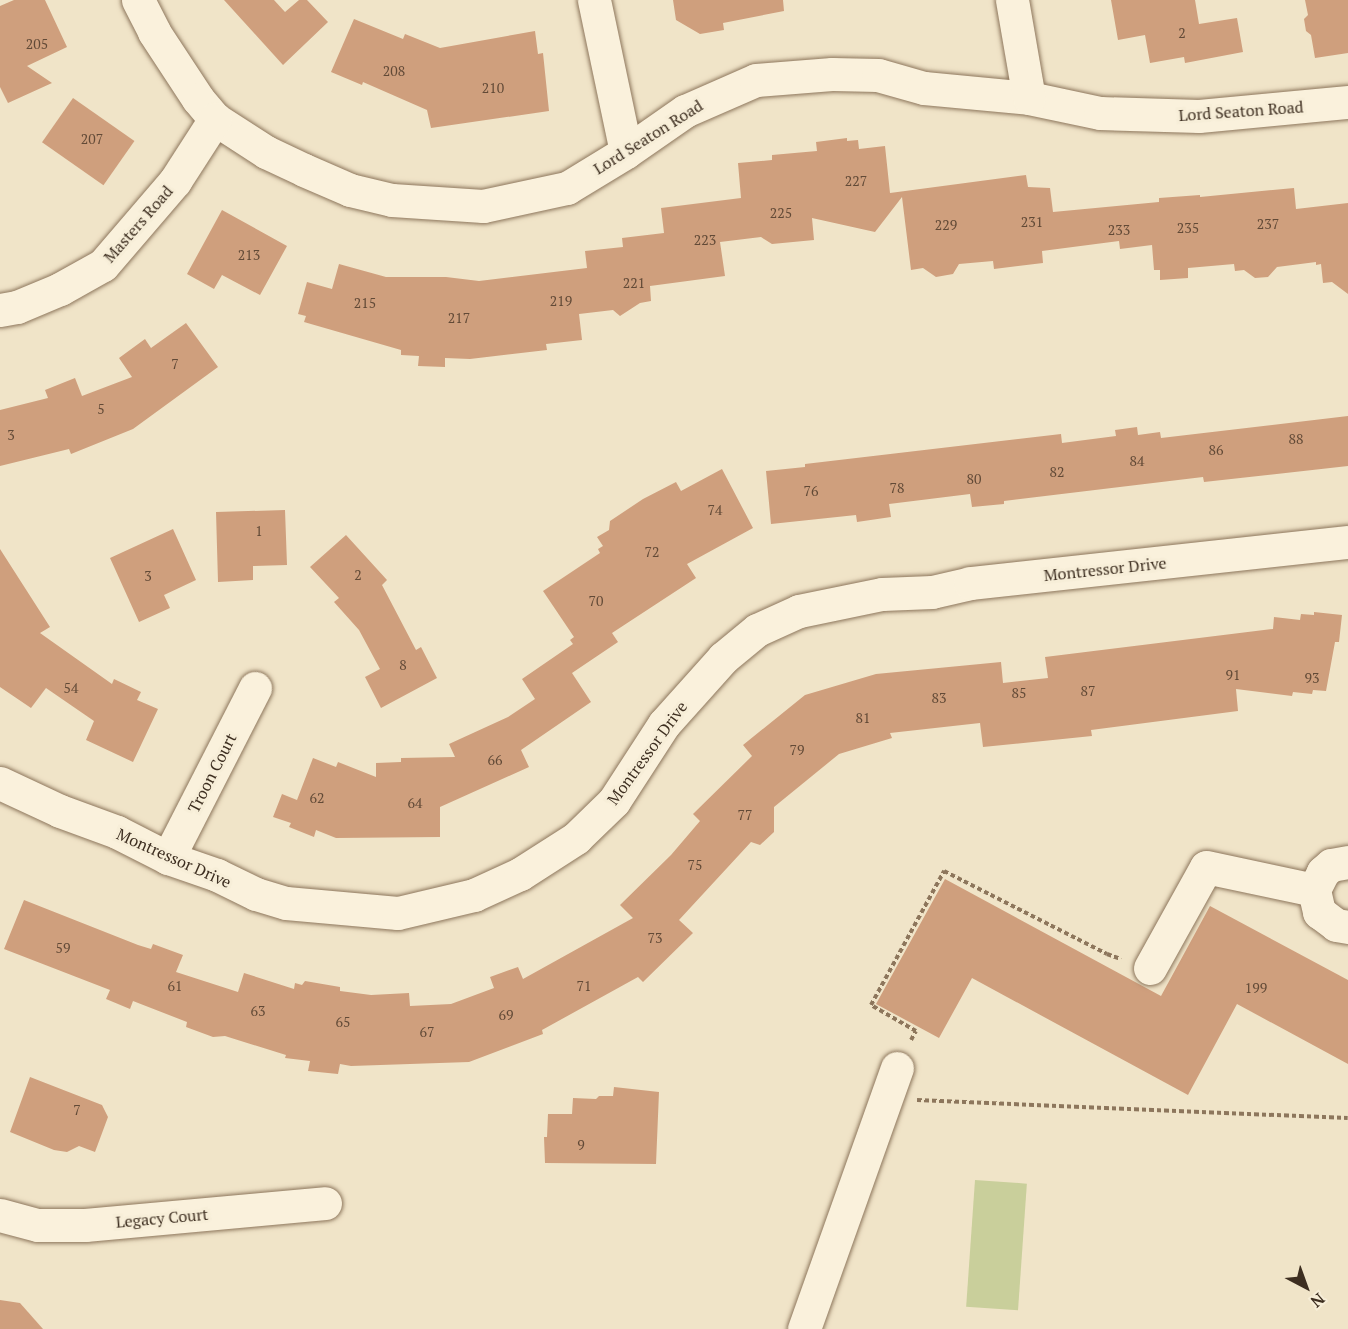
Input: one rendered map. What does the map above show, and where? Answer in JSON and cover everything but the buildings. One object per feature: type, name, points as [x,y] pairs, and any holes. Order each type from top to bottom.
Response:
[{"type":"street","name":"Lord Seaton Road","points":[[138,0],[154,32],[198,99],[215,119],[266,152],[304,170],[350,190],[392,200],[483,206],[567,188],[626,152],[685,111],[756,80],[832,74],[878,75],[924,88],[1029,98],[1100,114],[1200,116],[1348,102]]},
{"type":"street","points":[[594,0],[626,152]]},
{"type":"street","points":[[1012,0],[1029,98]]},
{"type":"street","name":"Masters Road","points":[[0,310],[17,307],[60,289],[103,265],[176,181],[215,119]]},
{"type":"street","name":"Montressor Drive","points":[[0,783],[60,811],[117,832],[168,858],[217,875],[256,894],[286,903],[398,913],[474,895],[520,874],[576,838],[614,801],[664,724],[723,658],[757,630],[799,611],[882,594],[932,592],[970,583],[1348,542]]},
{"type":"street","name":"Troon Court","points":[[168,858],[255,688]]},
{"type":"street","points":[[1348,862],[1331,865],[1323,872],[1314,890],[1319,912],[1336,925],[1348,927]]},
{"type":"street","points":[[1150,968],[1206,867],[1314,890]]},
{"type":"street","points":[[804,1329],[897,1068]]},
{"type":"street","name":"Legacy Court","points":[[0,1215],[39,1225],[85,1226],[325,1203]]},
{"type":"path","points":[[916,1031],[871,1005],[944,871],[1107,954],[1150,968]]},
{"type":"path","points":[[886,1099],[1348,1118]]},
{"type":"green space","points":[[975,1180],[1027,1184],[1018,1310],[966,1307]]}]
